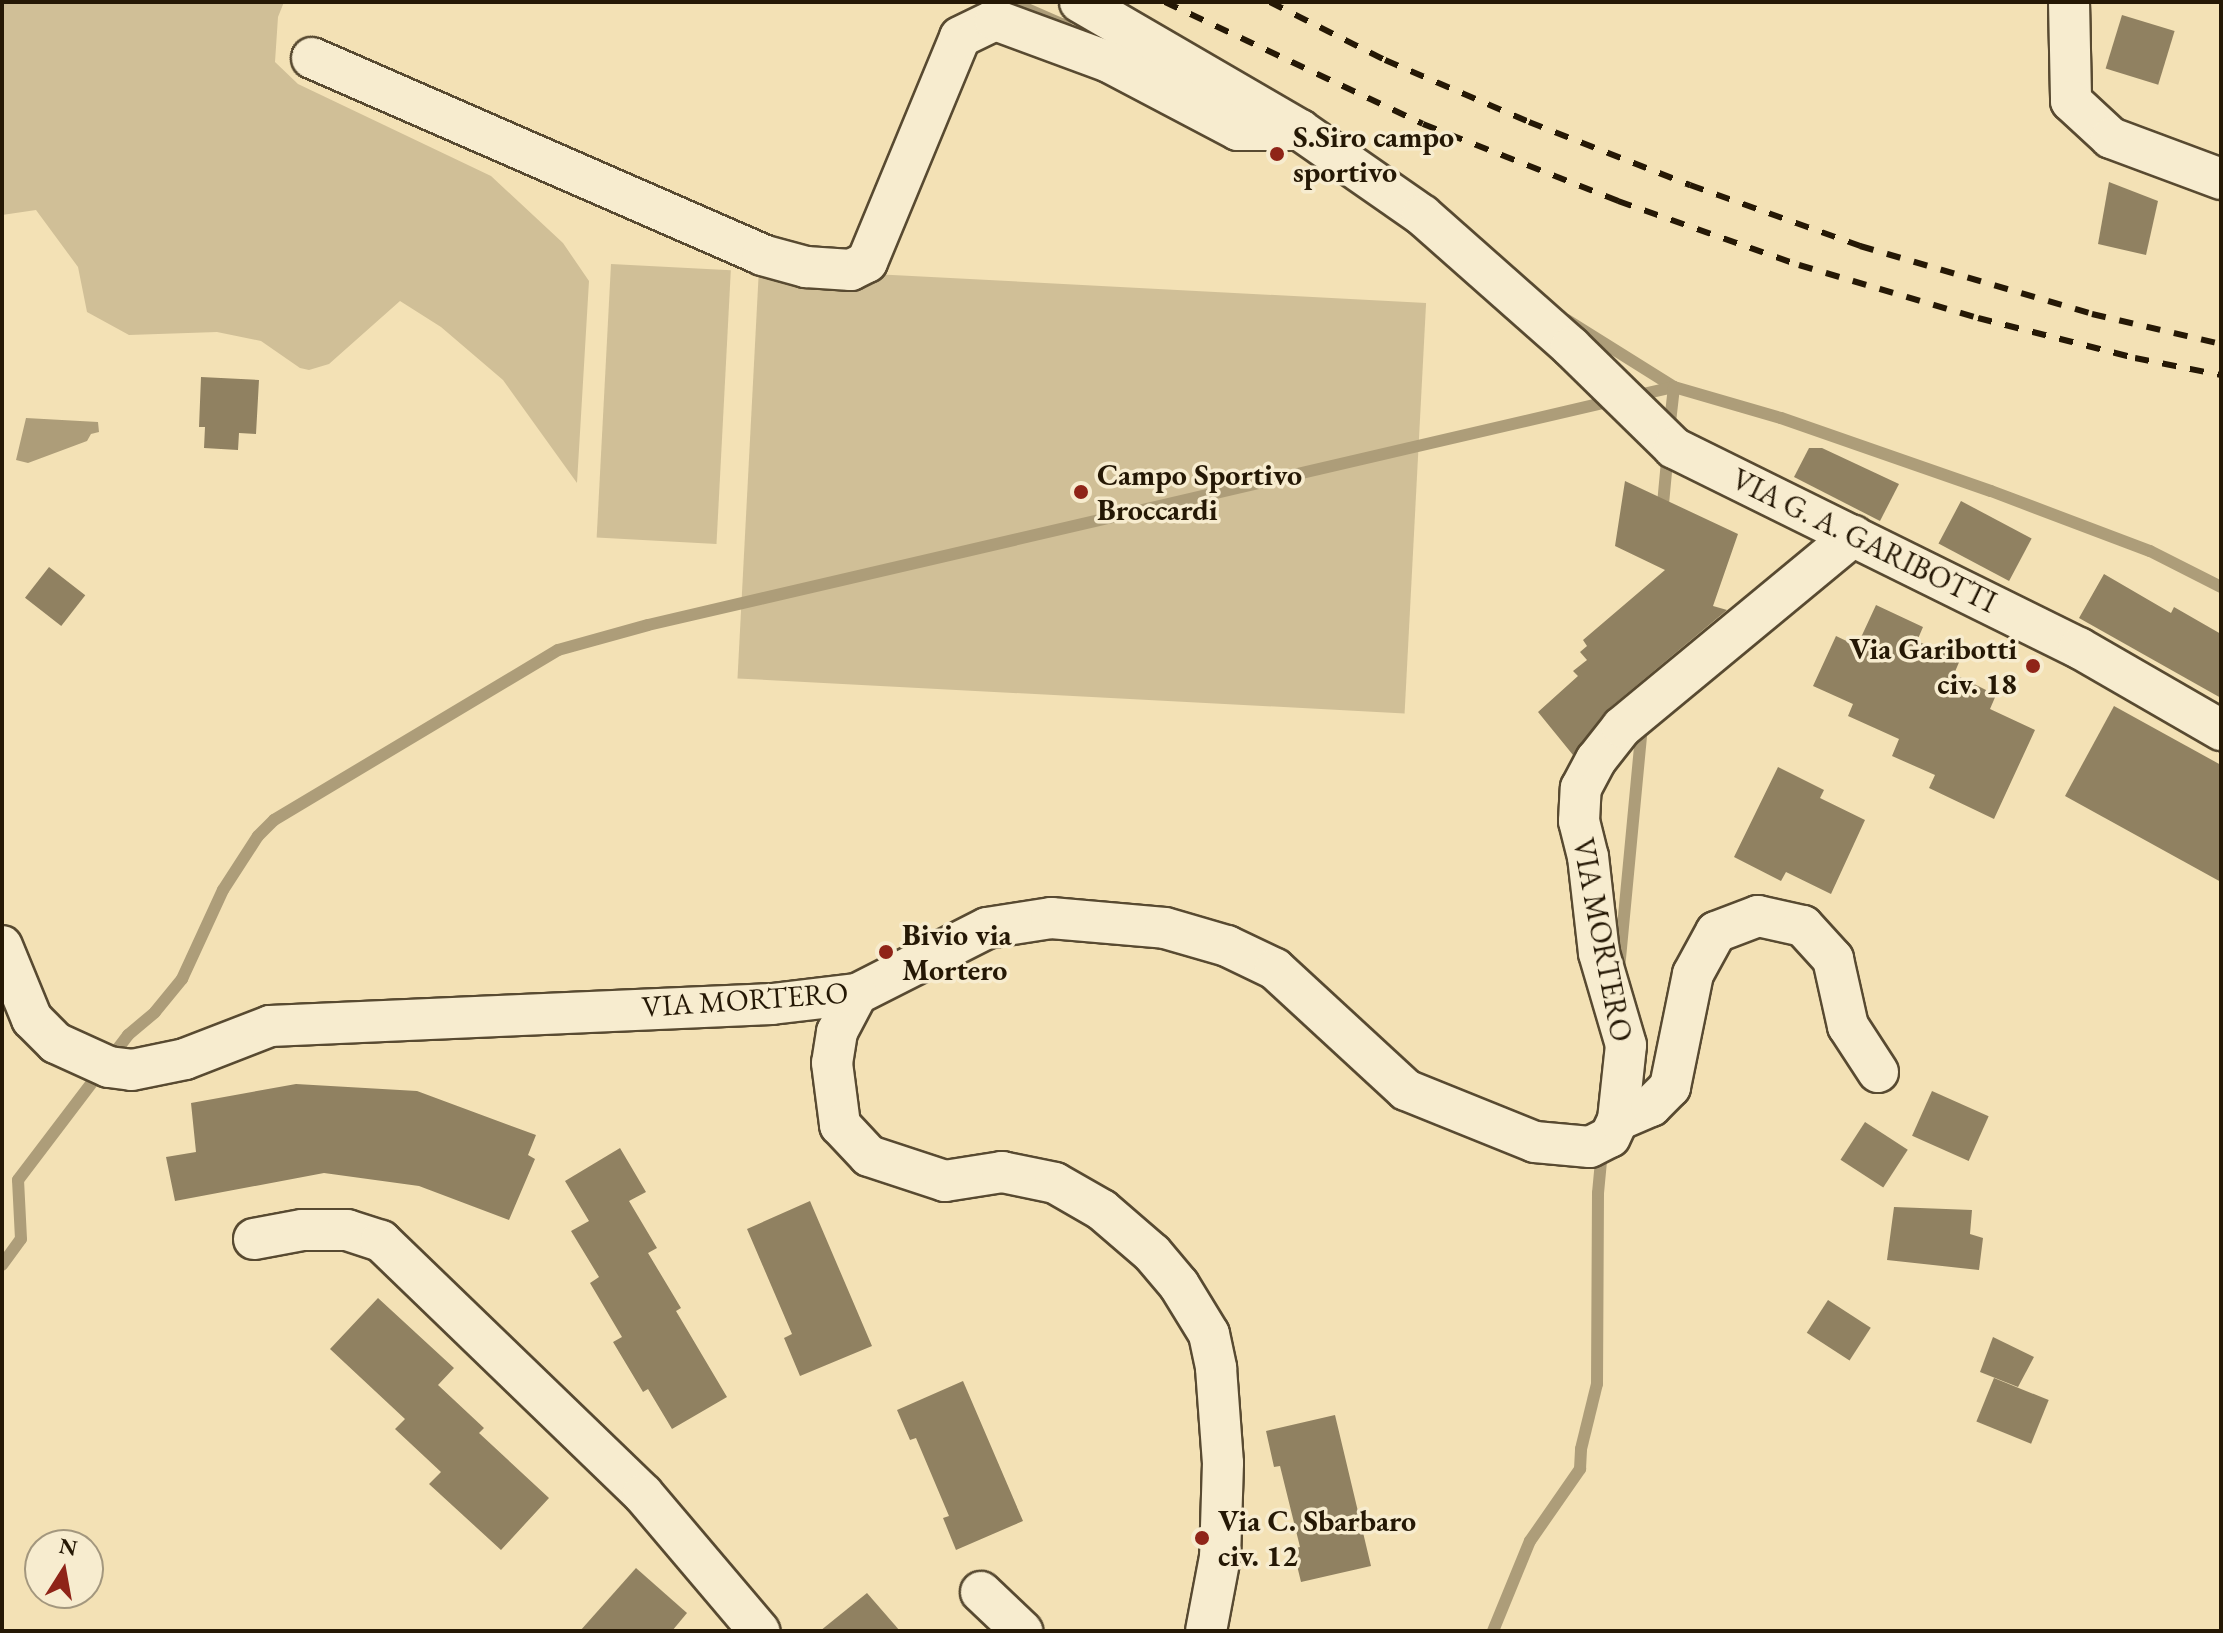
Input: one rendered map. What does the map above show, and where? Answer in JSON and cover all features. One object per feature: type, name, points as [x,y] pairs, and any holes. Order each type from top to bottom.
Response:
[{"type":"street","name":"VIA G. A. GARIBOTTI","points":[[1080,2],[1300,130],[1422,215],[1571,347],[1674,448],[2079,648],[2221,730]]},
{"type":"street","points":[[2069,2],[2071,101],[2111,138],[2221,179]]},
{"type":"street","points":[[312,58],[762,255],[806,267],[851,270],[867,262],[960,37],[995,20],[1109,62],[1238,130],[1300,130]]},
{"type":"street","name":"VIA MORTERO","points":[[2,946],[32,1019],[56,1043],[109,1067],[132,1070],[185,1059],[270,1026],[772,1004],[857,994],[987,928],[1051,918],[1165,928],[1227,946],[1275,969],[1406,1090],[1535,1142],[1590,1147],[1610,1137],[1618,1120],[1626,1045],[1599,953],[1588,857],[1579,821],[1581,788],[1596,760],[1622,727],[1853,536]]},
{"type":"street","points":[[1618,1120],[1651,1106],[1670,1087],[1693,974],[1716,932],[1758,916],[1803,926],[1833,959],[1848,1026],[1878,1072]]},
{"type":"street","points":[[857,994],[837,1032],[832,1063],[840,1125],[869,1156],[945,1181],[1002,1172],[1055,1183],[1102,1210],[1152,1253],[1179,1285],[1209,1334],[1216,1368],[1223,1463],[1220,1557],[1206,1631]]},
{"type":"street","points":[[254,1239],[302,1230],[347,1230],[381,1241],[643,1494],[759,1631]]},
{"type":"street","points":[[981,1592],[1022,1631]]},
{"type":"shaded area","points":[[2,2],[284,2],[278,17],[275,62],[298,84],[491,176],[563,243],[589,281],[577,483],[503,380],[441,327],[400,301],[329,364],[309,370],[300,368],[261,341],[217,332],[129,335],[87,312],[78,267],[36,210],[2,215]]},
{"type":"shaded area","points":[[611,264],[731,270],[716,544],[597,538]]},
{"type":"shaded area","name":"Campo Sportivo Broccardi","points":[[759,268],[1426,303],[1405,713],[737,678]]},
{"type":"shaded area","points":[[26,418],[98,422],[99,432],[91,434],[87,441],[28,463],[16,460]]},
{"type":"building","points":[[2122,15],[2175,31],[2158,85],[2106,69]]},
{"type":"building","points":[[2109,182],[2158,201],[2146,255],[2098,244]]},
{"type":"building","points":[[201,377],[259,380],[256,434],[239,433],[238,450],[204,448],[205,427],[199,427]]},
{"type":"building","points":[[1809,448],[1822,448],[1899,484],[1880,521],[1794,477]]},
{"type":"building","points":[[1625,481],[1738,534],[1713,606],[1727,610],[1607,710],[1573,755],[1538,712],[1578,676],[1573,671],[1587,660],[1580,652],[1587,646],[1583,640],[1665,570],[1615,546]]},
{"type":"building","points":[[1961,501],[2032,539],[2009,581],[1938,543]]},
{"type":"building","points":[[49,567],[85,595],[61,626],[25,598]]},
{"type":"building","points":[[2104,574],[2171,613],[2174,607],[2221,634],[2221,698],[2079,618]]},
{"type":"building","points":[[1876,605],[1923,627],[1917,641],[1960,660],[1954,674],[1996,695],[1990,709],[2035,730],[1994,819],[1929,788],[1935,775],[1892,756],[1899,739],[1848,716],[1853,704],[1813,686],[1836,636],[1857,646]]},
{"type":"building","points":[[2114,706],[2221,765],[2221,882],[2065,796]]},
{"type":"building","points":[[1778,767],[1824,790],[1820,798],[1865,820],[1831,894],[1786,872],[1781,881],[1734,857]]},
{"type":"building","points":[[296,1084],[417,1091],[536,1135],[528,1155],[535,1159],[509,1220],[419,1186],[324,1173],[175,1201],[166,1157],[196,1152],[191,1103]]},
{"type":"building","points":[[1932,1091],[1989,1116],[1969,1161],[1912,1136]]},
{"type":"building","points":[[1865,1122],[1908,1150],[1883,1188],[1840,1160]]},
{"type":"building","points":[[620,1148],[646,1192],[629,1201],[657,1248],[648,1253],[681,1308],[676,1311],[727,1397],[672,1429],[648,1389],[643,1392],[613,1342],[622,1337],[590,1283],[599,1277],[571,1231],[589,1221],[565,1181]]},
{"type":"building","points":[[810,1201],[872,1346],[800,1376],[784,1338],[792,1334],[747,1229]]},
{"type":"building","points":[[1894,1207],[1972,1210],[1970,1234],[1983,1238],[1979,1270],[1887,1260]]},
{"type":"building","points":[[378,1298],[454,1368],[438,1385],[484,1428],[479,1433],[549,1498],[501,1550],[429,1484],[441,1472],[395,1429],[405,1419],[330,1349]]},
{"type":"building","points":[[1828,1300],[1871,1328],[1850,1360],[1807,1333]]},
{"type":"building","points":[[1993,1337],[2034,1357],[2018,1387],[1980,1372]]},
{"type":"building","points":[[1994,1378],[2049,1400],[2031,1444],[1976,1422]]},
{"type":"building","points":[[963,1381],[1023,1521],[956,1550],[943,1518],[949,1516],[916,1438],[910,1440],[897,1410]]},
{"type":"building","points":[[1335,1415],[1371,1566],[1301,1582],[1293,1549],[1300,1547],[1280,1466],[1274,1467],[1266,1431]]},
{"type":"building","points":[[636,1568],[687,1613],[672,1631],[580,1631]]},
{"type":"building","points":[[867,1593],[900,1631],[820,1631]]},
{"type":"waterway","points":[[1011,2],[1066,26]]},
{"type":"waterway","points":[[1567,320],[1674,387],[1781,418],[1991,491],[2150,551],[2221,587]]},
{"type":"waterway","points":[[1634,396],[1674,387]]},
{"type":"waterway","points":[[1669,431],[1674,387]]},
{"type":"waterway","points":[[2,1265],[21,1239],[18,1180],[128,1035],[155,1012],[182,979],[223,890],[258,836],[274,820],[558,650],[648,625],[1616,400]]},
{"type":"waterway","points":[[1662,515],[1668,450]]},
{"type":"waterway","points":[[1619,969],[1642,725]]},
{"type":"waterway","points":[[1493,1631],[1530,1541],[1580,1469],[1581,1449],[1597,1384],[1598,1193],[1602,1151]]},
{"type":"railway","points":[[1165,2],[1423,124],[1618,201],[1799,265],[1978,318],[2135,358],[2221,375]]},
{"type":"railway","points":[[1270,2],[1385,60],[1529,122],[1690,185],[1860,246],[2092,314],[2221,344]]},
{"type":"place","name":"S.Siro campo sportivo","points":[[1277,154]]},
{"type":"place","name":"Campo Sportivo Broccardi","points":[[1081,492]]},
{"type":"place","name":"Via Garibotti civ. 18","points":[[2033,666]]},
{"type":"place","name":"Bivio via Mortero","points":[[886,952]]},
{"type":"place","name":"Via C. Sbarbaro civ. 12","points":[[1202,1538]]}]
